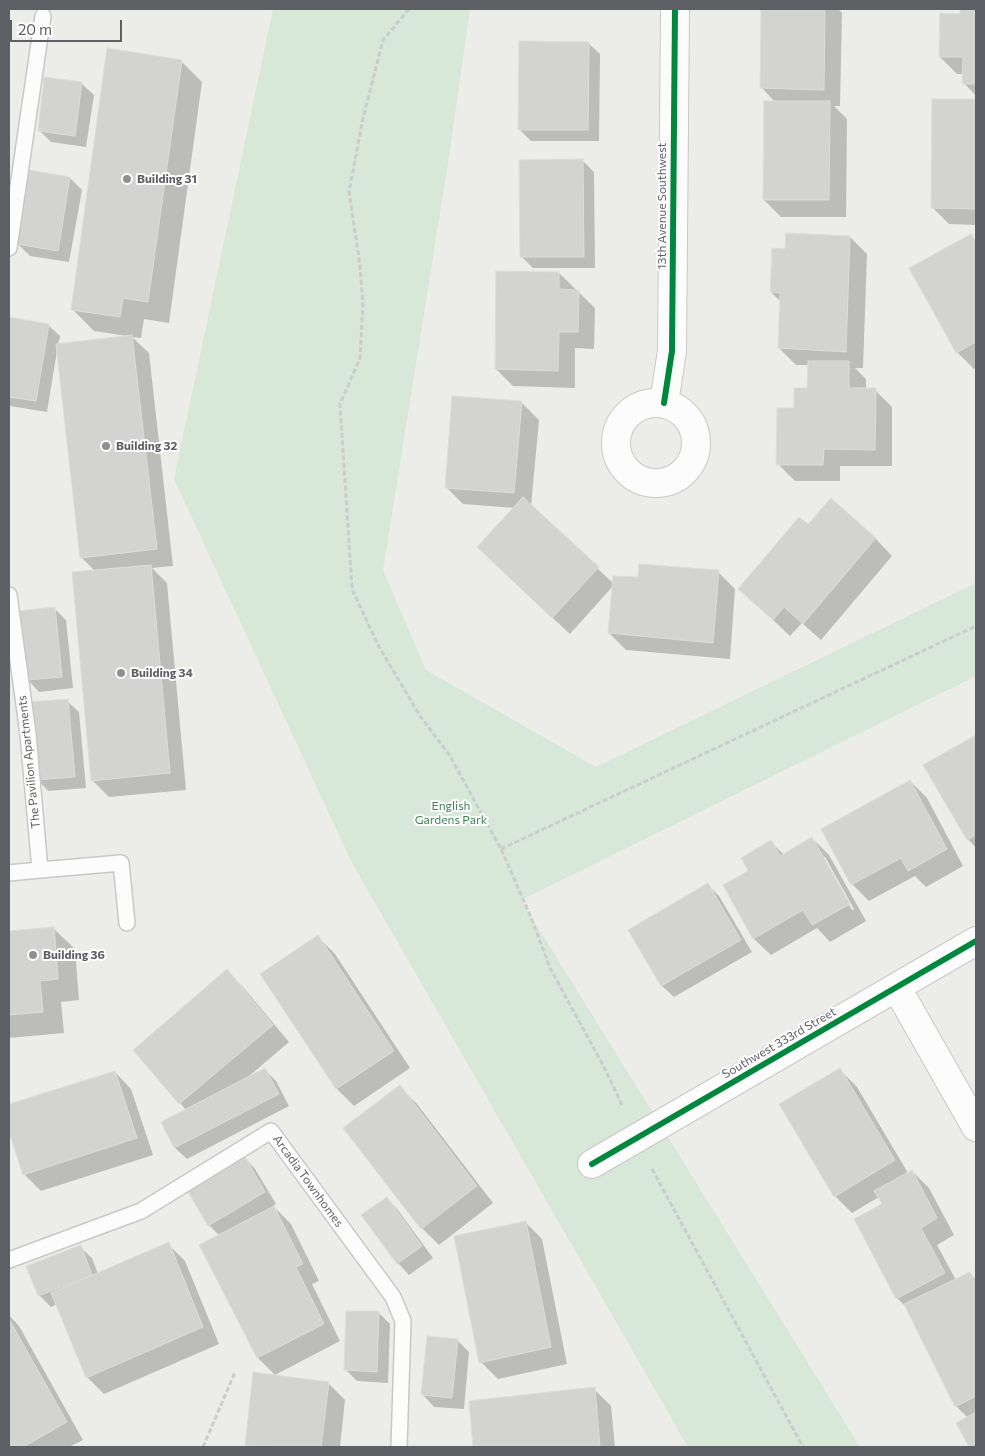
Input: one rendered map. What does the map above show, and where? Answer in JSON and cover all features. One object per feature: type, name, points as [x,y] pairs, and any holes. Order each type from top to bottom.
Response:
[{"type":"street","name":"13th Avenue Southwest","points":[[664,403],[672,351],[675,9]]},
{"type":"street","name":"Southwest 333rd Street","points":[[592,1164],[976,941]]},
{"type":"street","points":[[897,988],[976,1126]]},
{"type":"lane","points":[[9,242],[44,16]]},
{"type":"lane","name":"The Pavilion Apartments","points":[[9,595],[28,734],[40,870]]},
{"type":"lane","points":[[9,873],[121,863],[127,923]]},
{"type":"lane","name":"Arcadia Townhomes","points":[[9,1260],[141,1211],[271,1131],[393,1297],[403,1321],[399,1447]]},
{"type":"path","points":[[409,9],[383,40],[363,118],[350,192],[360,264],[363,305],[360,358],[340,404],[352,589],[378,645],[420,716],[450,756],[501,849],[530,915],[550,968],[604,1067],[646,1158],[804,1447]]},
{"type":"path","points":[[501,849],[976,626]]},
{"type":"path","points":[[203,1447],[234,1372]]},
{"type":"green space","name":"English Gardens Park","points":[[273,9],[470,9],[449,157],[383,570],[426,670],[596,767],[976,583],[976,676],[521,900],[860,1447],[688,1447],[351,861],[174,479]]},
{"type":"building","points":[[761,9],[825,9],[824,90],[760,88]]},
{"type":"building","points":[[960,9],[976,9],[976,84],[962,84],[963,57],[939,57],[940,13],[960,14]]},
{"type":"building","points":[[519,41],[589,42],[588,130],[518,130]]},
{"type":"building","name":"Building 31","points":[[107,48],[182,60],[148,302],[123,298],[120,317],[71,310]]},
{"type":"building","points":[[44,77],[82,82],[75,136],[38,131]]},
{"type":"building","points":[[932,99],[976,99],[976,209],[931,208]]},
{"type":"building","points":[[764,101],[830,101],[829,200],[763,200]]},
{"type":"building","points":[[583,159],[584,257],[520,257],[519,160]]},
{"type":"building","points":[[29,170],[70,177],[58,251],[17,244]]},
{"type":"building","points":[[786,233],[850,236],[846,352],[778,348],[780,293],[770,292],[772,248],[785,249]]},
{"type":"building","points":[[971,234],[976,244],[976,342],[956,353],[909,268]]},
{"type":"building","points":[[496,271],[559,272],[559,289],[579,290],[578,332],[559,332],[558,371],[495,369]]},
{"type":"building","points":[[9,317],[49,324],[36,401],[9,397]]},
{"type":"building","name":"Building 32","points":[[132,335],[157,549],[80,558],[56,344]]},
{"type":"building","points":[[808,361],[849,361],[849,388],[876,388],[875,450],[824,449],[823,465],[776,465],[777,408],[794,408],[794,388],[807,388]]},
{"type":"building","points":[[452,396],[522,401],[514,493],[445,488]]},
{"type":"building","points":[[523,497],[599,567],[552,618],[477,547]]},
{"type":"building","points":[[831,498],[876,538],[803,624],[784,607],[773,620],[738,589],[799,517],[808,524]]},
{"type":"building","points":[[639,564],[719,570],[713,643],[608,633],[613,576],[638,577]]},
{"type":"building","name":"Building 34","points":[[151,565],[170,773],[91,781],[72,572]]},
{"type":"building","points":[[55,607],[62,677],[26,680],[19,611]]},
{"type":"building","points":[[68,699],[75,777],[35,780],[29,702]]},
{"type":"building","points":[[976,735],[976,835],[967,840],[923,765]]},
{"type":"building","points":[[910,780],[947,849],[908,871],[901,858],[851,885],[821,829]]},
{"type":"building","points":[[812,837],[850,904],[812,925],[803,910],[753,939],[723,885],[748,871],[741,858],[771,840],[780,856]]},
{"type":"building","points":[[708,883],[741,940],[661,986],[628,930]]},
{"type":"building","name":"Building 36","points":[[54,927],[58,979],[40,981],[43,1012],[9,1015],[9,931]]},
{"type":"building","points":[[318,935],[394,1051],[336,1089],[260,974]]},
{"type":"building","points":[[227,969],[273,1025],[179,1104],[133,1050]]},
{"type":"building","points":[[265,1068],[279,1094],[174,1148],[161,1122]]},
{"type":"building","points":[[840,1068],[895,1160],[834,1197],[779,1104]]},
{"type":"building","points":[[115,1071],[137,1138],[23,1175],[9,1132],[9,1104]]},
{"type":"building","points":[[400,1085],[477,1186],[421,1229],[343,1128]]},
{"type":"building","points":[[244,1155],[265,1192],[208,1226],[186,1188]]},
{"type":"building","points":[[912,1170],[937,1218],[921,1228],[945,1273],[896,1299],[854,1219],[882,1204],[874,1191]]},
{"type":"building","points":[[387,1197],[422,1246],[397,1264],[361,1215]]},
{"type":"building","points":[[274,1206],[303,1264],[296,1267],[324,1324],[257,1358],[199,1245]]},
{"type":"building","points":[[526,1221],[551,1347],[479,1363],[454,1236]]},
{"type":"building","points":[[169,1242],[203,1327],[86,1378],[51,1293]]},
{"type":"building","points":[[81,1245],[92,1275],[38,1296],[26,1266]]},
{"type":"building","points":[[970,1272],[976,1284],[976,1396],[955,1407],[904,1304]]},
{"type":"building","points":[[346,1311],[379,1311],[377,1372],[344,1370]]},
{"type":"building","points":[[9,1319],[67,1422],[23,1447],[9,1447]]},
{"type":"building","points":[[427,1336],[458,1339],[452,1398],[421,1395]]},
{"type":"building","points":[[253,1372],[329,1382],[321,1447],[245,1446]]},
{"type":"building","points":[[595,1387],[600,1447],[473,1447],[469,1401]]},
{"type":"building","points":[[976,1412],[976,1447],[969,1447],[956,1423]]},
{"type":"cycle path","points":[[664,403],[672,351],[675,9]]},
{"type":"cycle path","points":[[592,1164],[976,941]]},
{"type":"place","name":"Building 31","points":[[127,179]]},
{"type":"place","name":"Building 32","points":[[106,446]]},
{"type":"place","name":"Building 34","points":[[121,673]]},
{"type":"place","name":"Building 36","points":[[33,955]]}]
